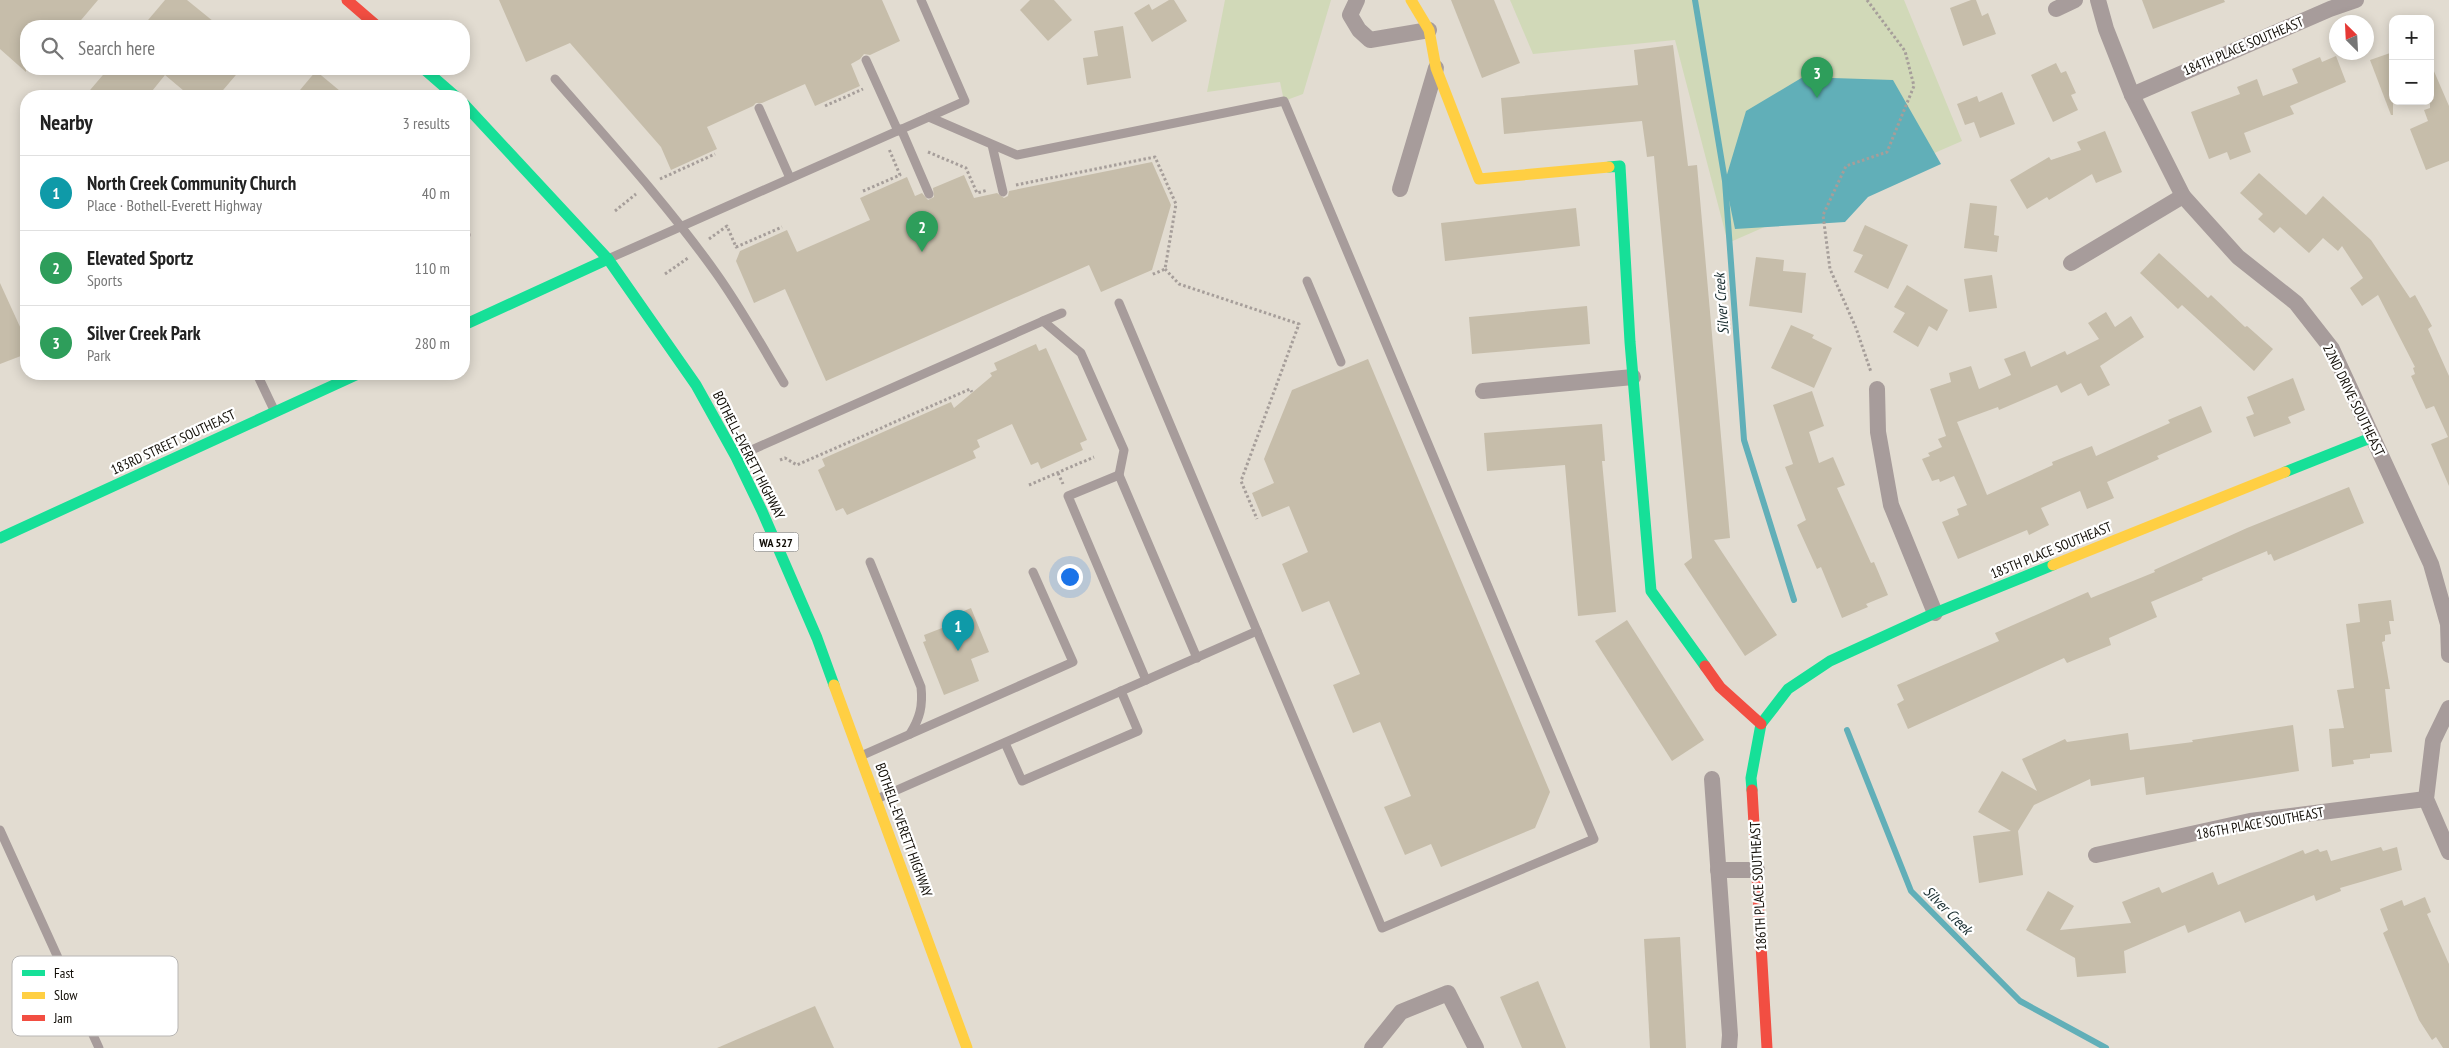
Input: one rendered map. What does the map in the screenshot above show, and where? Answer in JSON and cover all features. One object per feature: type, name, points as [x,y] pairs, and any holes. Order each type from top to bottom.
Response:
[{"type":"street","points":[[347,0],[370,20]]},
{"type":"street","points":[[1357,0],[1350,15],[1359,30],[1370,40],[1429,30]]},
{"type":"street","points":[[1411,0],[1429,30],[1436,68],[1479,179],[1620,166],[1633,377],[1651,591],[1720,687],[1761,724]]},
{"type":"street","points":[[2056,9],[2075,0]]},
{"type":"street","name":"22ND DRIVE SOUTHEAST","points":[[2098,0],[2106,29],[2132,94],[2183,196],[2238,257],[2296,302],[2332,349],[2431,564],[2448,624],[2449,655]]},
{"type":"street","name":"184TH PLACE SOUTHEAST","points":[[2132,94],[2330,9],[2356,0]]},
{"type":"street","points":[[1400,189],[1436,68]]},
{"type":"street","points":[[431,75],[448,90]]},
{"type":"street","name":"BOTHELL-EVERETT HIGHWAY","points":[[470,110],[608,259],[696,385],[736,457],[791,573],[967,1048]]},
{"type":"street","points":[[2071,262],[2183,196]]},
{"type":"street","points":[[470,322],[608,259]]},
{"type":"street","points":[[1483,391],[1633,377]]},
{"type":"street","name":"183RD STREET SOUTHEAST","points":[[0,538],[345,380]]},
{"type":"street","points":[[1877,389],[1878,432],[1892,505],[1935,613]]},
{"type":"street","name":"185TH PLACE SOUTHEAST","points":[[1761,724],[1788,689],[1830,661],[1935,613],[2373,437]]},
{"type":"street","points":[[2449,708],[2434,741],[2426,798],[2449,852]]},
{"type":"street","name":"186TH PLACE SOUTHEAST","points":[[1761,724],[1751,778],[1767,1048]]},
{"type":"street","points":[[1712,779],[1729,1048]]},
{"type":"street","name":"186TH PLACE SOUTHEAST","points":[[2096,855],[2250,822],[2426,798]]},
{"type":"street","points":[[1718,870],[1757,870]]},
{"type":"street","points":[[1372,1048],[1401,1012],[1448,993],[1476,1048]]},
{"type":"lane","points":[[608,259],[965,101],[920,0]]},
{"type":"lane","points":[[866,60],[929,194]]},
{"type":"lane","points":[[555,79],[647,184],[698,249],[741,310],[784,383]]},
{"type":"lane","points":[[929,117],[1017,155],[1284,101],[1594,839],[1382,928],[1119,303]]},
{"type":"lane","points":[[759,108],[790,178]]},
{"type":"lane","points":[[992,144],[1002,190]]},
{"type":"lane","points":[[1307,281],[1341,362]]},
{"type":"lane","points":[[736,457],[1062,313]]},
{"type":"lane","points":[[1043,321],[1081,353],[1124,450],[1119,474],[1197,658]]},
{"type":"lane","points":[[261,380],[275,412]]},
{"type":"lane","points":[[1119,474],[1068,496],[1146,680]]},
{"type":"lane","points":[[870,562],[921,687],[923,700],[921,713],[910,734]]},
{"type":"lane","points":[[860,756],[1073,662],[1033,572]]},
{"type":"lane","points":[[876,800],[1257,632]]},
{"type":"lane","points":[[1005,742],[1022,781],[1138,731],[1121,691]]},
{"type":"lane","points":[[0,830],[57,956]]},
{"type":"lane","points":[[94,1036],[99,1048]]},
{"type":"path","points":[[1867,0],[1905,51],[1914,86],[1887,152],[1846,166],[1823,215],[1830,269],[1856,328],[1877,389]]},
{"type":"path","points":[[825,106],[876,83]]},
{"type":"path","points":[[928,152],[966,168],[977,193],[1002,190],[1155,157],[1176,204],[1165,269]]},
{"type":"path","points":[[666,274],[727,226],[736,247],[782,227]]},
{"type":"path","points":[[1151,275],[1165,269]]},
{"type":"path","points":[[1165,269],[1179,284],[1298,324],[1242,481],[1257,519]]},
{"type":"path","points":[[780,460],[785,458],[797,465],[970,389],[972,392]]},
{"type":"path","points":[[1029,485],[1094,457]]},
{"type":"green space","points":[[1225,0],[1331,0],[1303,94],[1284,101],[1280,82],[1207,92]]},
{"type":"green space","points":[[1510,0],[1904,0],[1962,141],[1728,243],[1675,40],[1533,54]]},
{"type":"water","points":[[1803,77],[1893,80],[1941,164],[1868,197],[1845,222],[1735,229],[1725,181],[1746,111]]},
{"type":"building","points":[[0,0],[98,0],[81,20],[20,20],[20,67],[0,49]]},
{"type":"building","points":[[165,0],[187,0],[212,20],[148,20]]},
{"type":"building","points":[[499,0],[882,0],[900,41],[870,55],[864,54],[860,59],[851,64],[860,86],[815,106],[805,84],[762,103],[756,103],[707,127],[717,149],[671,170],[661,147],[570,43],[526,62]]},
{"type":"building","points":[[1030,0],[1054,0],[1072,20],[1048,41],[1020,10]]},
{"type":"building","points":[[1169,0],[1174,0],[1187,21],[1152,42],[1134,13],[1149,4],[1152,10]]},
{"type":"building","points":[[1451,0],[1494,0],[1520,63],[1482,78]]},
{"type":"building","points":[[1976,0],[1982,16],[1988,13],[1996,34],[1963,46],[1950,8]]},
{"type":"building","points":[[2142,0],[2224,0],[2225,2],[2153,29]]},
{"type":"building","points":[[1123,26],[1131,78],[1087,85],[1083,58],[1098,56],[1094,31]]},
{"type":"building","points":[[1673,45],[1688,166],[1697,165],[1730,538],[1714,540],[1777,635],[1745,656],[1684,564],[1692,558],[1654,156],[1647,157],[1642,121],[1504,134],[1501,98],[1638,85],[1634,50]]},
{"type":"building","points":[[2389,53],[2389,105],[2393,105],[2393,115],[2391,115],[2370,60]]},
{"type":"building","points":[[2320,57],[2322,62],[2329,59],[2338,60],[2346,82],[2290,106],[2294,114],[2244,133],[2251,152],[2230,160],[2227,152],[2209,159],[2191,112],[2240,94],[2237,87],[2257,79],[2263,96],[2298,83],[2292,69]]},
{"type":"building","points":[[2056,63],[2061,73],[2066,71],[2076,93],[2071,95],[2078,110],[2053,122],[2031,75]]},
{"type":"building","points":[[2434,71],[2449,106],[2449,161],[2426,170],[2410,129],[2428,121],[2424,110],[2430,108],[2430,105],[2434,105]]},
{"type":"building","points":[[103,75],[165,75],[153,90],[90,90]]},
{"type":"building","points":[[165,75],[236,75],[223,90],[183,90]]},
{"type":"building","points":[[313,75],[321,75],[339,90],[300,90]]},
{"type":"building","points":[[2002,92],[2015,124],[1980,138],[1974,122],[1965,125],[1957,104],[1977,96],[1979,102]]},
{"type":"building","points":[[2105,131],[2122,172],[2096,183],[2092,174],[2049,200],[2047,197],[2027,209],[2010,180],[2049,157],[2051,160],[2081,150],[2077,142]]},
{"type":"building","points":[[1152,162],[1171,205],[1152,270],[1101,292],[1089,265],[826,381],[785,289],[754,303],[736,261],[740,251],[787,230],[797,252],[870,220],[860,198],[907,177],[915,196],[922,193],[928,200],[934,197],[933,188],[964,175],[974,198],[997,193],[1004,198],[1008,196],[1009,191]]},
{"type":"building","points":[[2259,173],[2306,215],[2323,196],[2371,240],[2410,298],[2415,295],[2432,326],[2428,329],[2449,376],[2449,486],[2431,444],[2448,437],[2434,406],[2426,409],[2411,376],[2415,374],[2413,368],[2415,367],[2378,295],[2362,306],[2350,288],[2363,278],[2342,246],[2338,251],[2323,238],[2309,253],[2280,227],[2274,233],[2258,219],[2263,214],[2240,193]]},
{"type":"building","points":[[1970,203],[1997,206],[1994,235],[1999,236],[1997,252],[1964,248]]},
{"type":"building","points":[[1576,208],[1580,246],[1445,261],[1441,223]]},
{"type":"building","points":[[1865,225],[1908,245],[1888,289],[1854,272],[1863,255],[1853,251]]},
{"type":"building","points":[[2159,253],[2208,298],[2211,295],[2245,327],[2247,326],[2273,349],[2254,371],[2182,305],[2178,309],[2140,273]]},
{"type":"building","points":[[1756,257],[1784,260],[1783,271],[1806,273],[1802,313],[1749,306]]},
{"type":"building","points":[[1992,275],[1997,308],[1969,312],[1964,279]]},
{"type":"building","points":[[0,283],[20,327],[20,356],[0,364]]},
{"type":"building","points":[[1907,285],[1948,310],[1937,331],[1929,326],[1918,347],[1893,332],[1905,313],[1894,307]]},
{"type":"building","points":[[1587,306],[1590,344],[1472,354],[1469,317]]},
{"type":"building","points":[[2106,312],[2115,327],[2131,316],[2144,337],[2100,366],[2110,385],[2088,396],[2081,383],[2061,393],[2057,385],[1999,410],[1998,407],[1957,422],[1987,495],[2053,465],[2052,462],[2092,446],[2096,456],[2170,423],[2168,420],[2201,406],[2212,432],[2157,456],[2159,459],[2107,482],[2114,498],[2087,509],[2080,491],[2041,508],[2049,525],[2029,535],[2027,530],[1958,559],[1942,522],[1959,515],[1957,509],[1967,505],[1954,476],[1940,482],[1939,479],[1932,481],[1922,459],[1930,456],[1928,453],[1942,447],[1938,439],[1946,436],[1930,389],[1951,382],[1949,373],[1971,366],[1979,389],[2011,375],[2004,359],[2025,351],[2031,367],[2065,351],[2067,355],[2099,339],[2088,323]]},
{"type":"building","points":[[1791,325],[1814,335],[1812,338],[1832,348],[1814,388],[1771,368]]},
{"type":"building","points":[[1036,344],[1039,351],[1046,348],[1087,440],[1080,443],[1083,450],[1041,469],[1038,462],[1031,465],[1012,424],[977,440],[980,447],[973,451],[976,458],[847,515],[843,508],[836,511],[818,470],[825,466],[822,459],[951,402],[954,408],[992,376],[990,373],[997,370],[994,363]]},
{"type":"building","points":[[1368,359],[1550,792],[1535,828],[1441,867],[1431,844],[1405,855],[1384,807],[1411,796],[1380,722],[1353,733],[1333,685],[1360,674],[1329,601],[1302,612],[1282,564],[1308,552],[1289,506],[1262,517],[1252,493],[1274,483],[1264,459],[1292,390]]},
{"type":"building","points":[[2293,378],[2305,410],[2288,417],[2291,423],[2254,437],[2246,417],[2254,414],[2247,397]]},
{"type":"building","points":[[1812,391],[1824,426],[1809,432],[1819,463],[1833,457],[1845,485],[1837,488],[1871,563],[1874,562],[1888,595],[1866,604],[1868,607],[1842,618],[1821,567],[1817,569],[1797,525],[1806,520],[1785,467],[1793,464],[1773,405]]},
{"type":"building","points":[[1602,424],[1605,461],[1602,461],[1616,612],[1578,616],[1565,465],[1487,471],[1484,433]]},
{"type":"building","points":[[2349,487],[2364,523],[2274,561],[2271,554],[2268,555],[2267,551],[2202,578],[2203,580],[2151,602],[2157,617],[2109,638],[2111,645],[2067,663],[2064,658],[1908,729],[1897,704],[1904,700],[1897,685],[1999,641],[1995,633],[2088,592],[2091,598],[2155,572],[2154,570],[2247,528]]},
{"type":"building","points":[[2391,600],[2394,621],[2389,621],[2391,634],[2385,635],[2385,641],[2382,642],[2390,689],[2385,689],[2392,752],[2370,754],[2370,758],[2353,760],[2354,764],[2332,767],[2329,729],[2344,728],[2337,690],[2354,688],[2346,624],[2360,622],[2358,604]]},
{"type":"building","points":[[971,608],[989,652],[971,659],[979,681],[944,695],[923,642],[926,641],[924,635],[955,623],[952,616]]},
{"type":"building","points":[[1627,620],[1704,740],[1672,761],[1595,641]]},
{"type":"building","points":[[2293,725],[2299,771],[2146,795],[2144,777],[2091,786],[2090,779],[2034,805],[2018,831],[2023,875],[1979,883],[1973,836],[2011,831],[1978,812],[2002,771],[2037,791],[2022,759],[2065,739],[2067,742],[2128,733],[2130,750],[2193,742],[2192,740]]},
{"type":"building","points":[[2381,847],[2383,851],[2397,847],[2402,870],[2340,888],[2341,891],[2316,901],[2314,895],[2245,923],[2240,911],[2188,933],[2185,925],[2124,951],[2126,973],[2077,977],[2075,958],[2026,930],[2048,891],[2074,906],[2060,930],[2131,923],[2122,902],[2159,887],[2162,893],[2213,872],[2218,885],[2303,850],[2305,854],[2318,849],[2320,852],[2327,850],[2331,861]]},
{"type":"building","points":[[2425,897],[2431,912],[2427,914],[2449,964],[2449,1048],[2443,1048],[2436,1037],[2432,1040],[2419,1020],[2383,933],[2388,930],[2380,909],[2402,900],[2404,906]]},
{"type":"building","points":[[1680,937],[1686,1048],[1650,1048],[1644,939]]},
{"type":"building","points":[[1538,981],[1566,1048],[1522,1048],[1500,997]]},
{"type":"building","points":[[815,1006],[834,1048],[717,1048]]},
{"type":"waterway","name":"Silver Creek","points":[[1695,0],[1725,181],[1744,440],[1794,600]]},
{"type":"waterway","name":"Silver Creek","points":[[1847,730],[1911,891],[2020,1001],[2106,1048]]},
{"type":"traffic: fast","points":[[431,75],[448,90]]},
{"type":"traffic: fast","points":[[470,110],[608,259],[696,385],[736,457],[762,511],[817,638],[834,685]]},
{"type":"traffic: fast","points":[[1609,167],[1620,166],[1630,342],[1651,591],[1705,666]]},
{"type":"traffic: fast","points":[[470,322],[608,259]]},
{"type":"traffic: fast","points":[[0,538],[345,380]]},
{"type":"traffic: fast","points":[[2285,472],[2373,437]]},
{"type":"traffic: fast","points":[[1752,790],[1751,778],[1761,724],[1788,689],[1830,661],[1935,613],[2053,565]]},
{"type":"traffic: slow","points":[[1411,0],[1429,30],[1436,68],[1479,179],[1609,167]]},
{"type":"traffic: slow","points":[[2053,565],[2285,472]]},
{"type":"traffic: slow","points":[[834,685],[967,1048]]},
{"type":"traffic: jam","points":[[347,0],[370,20]]},
{"type":"traffic: jam","points":[[1705,666],[1720,687],[1761,724]]},
{"type":"traffic: jam","points":[[1752,790],[1767,1048]]},
{"type":"place","name":"Silver Creek Park","points":[[1817,98]]},
{"type":"place","name":"Elevated Sportz","points":[[922,252]]},
{"type":"place","name":"North Creek Community Church","points":[[958,651]]}]
